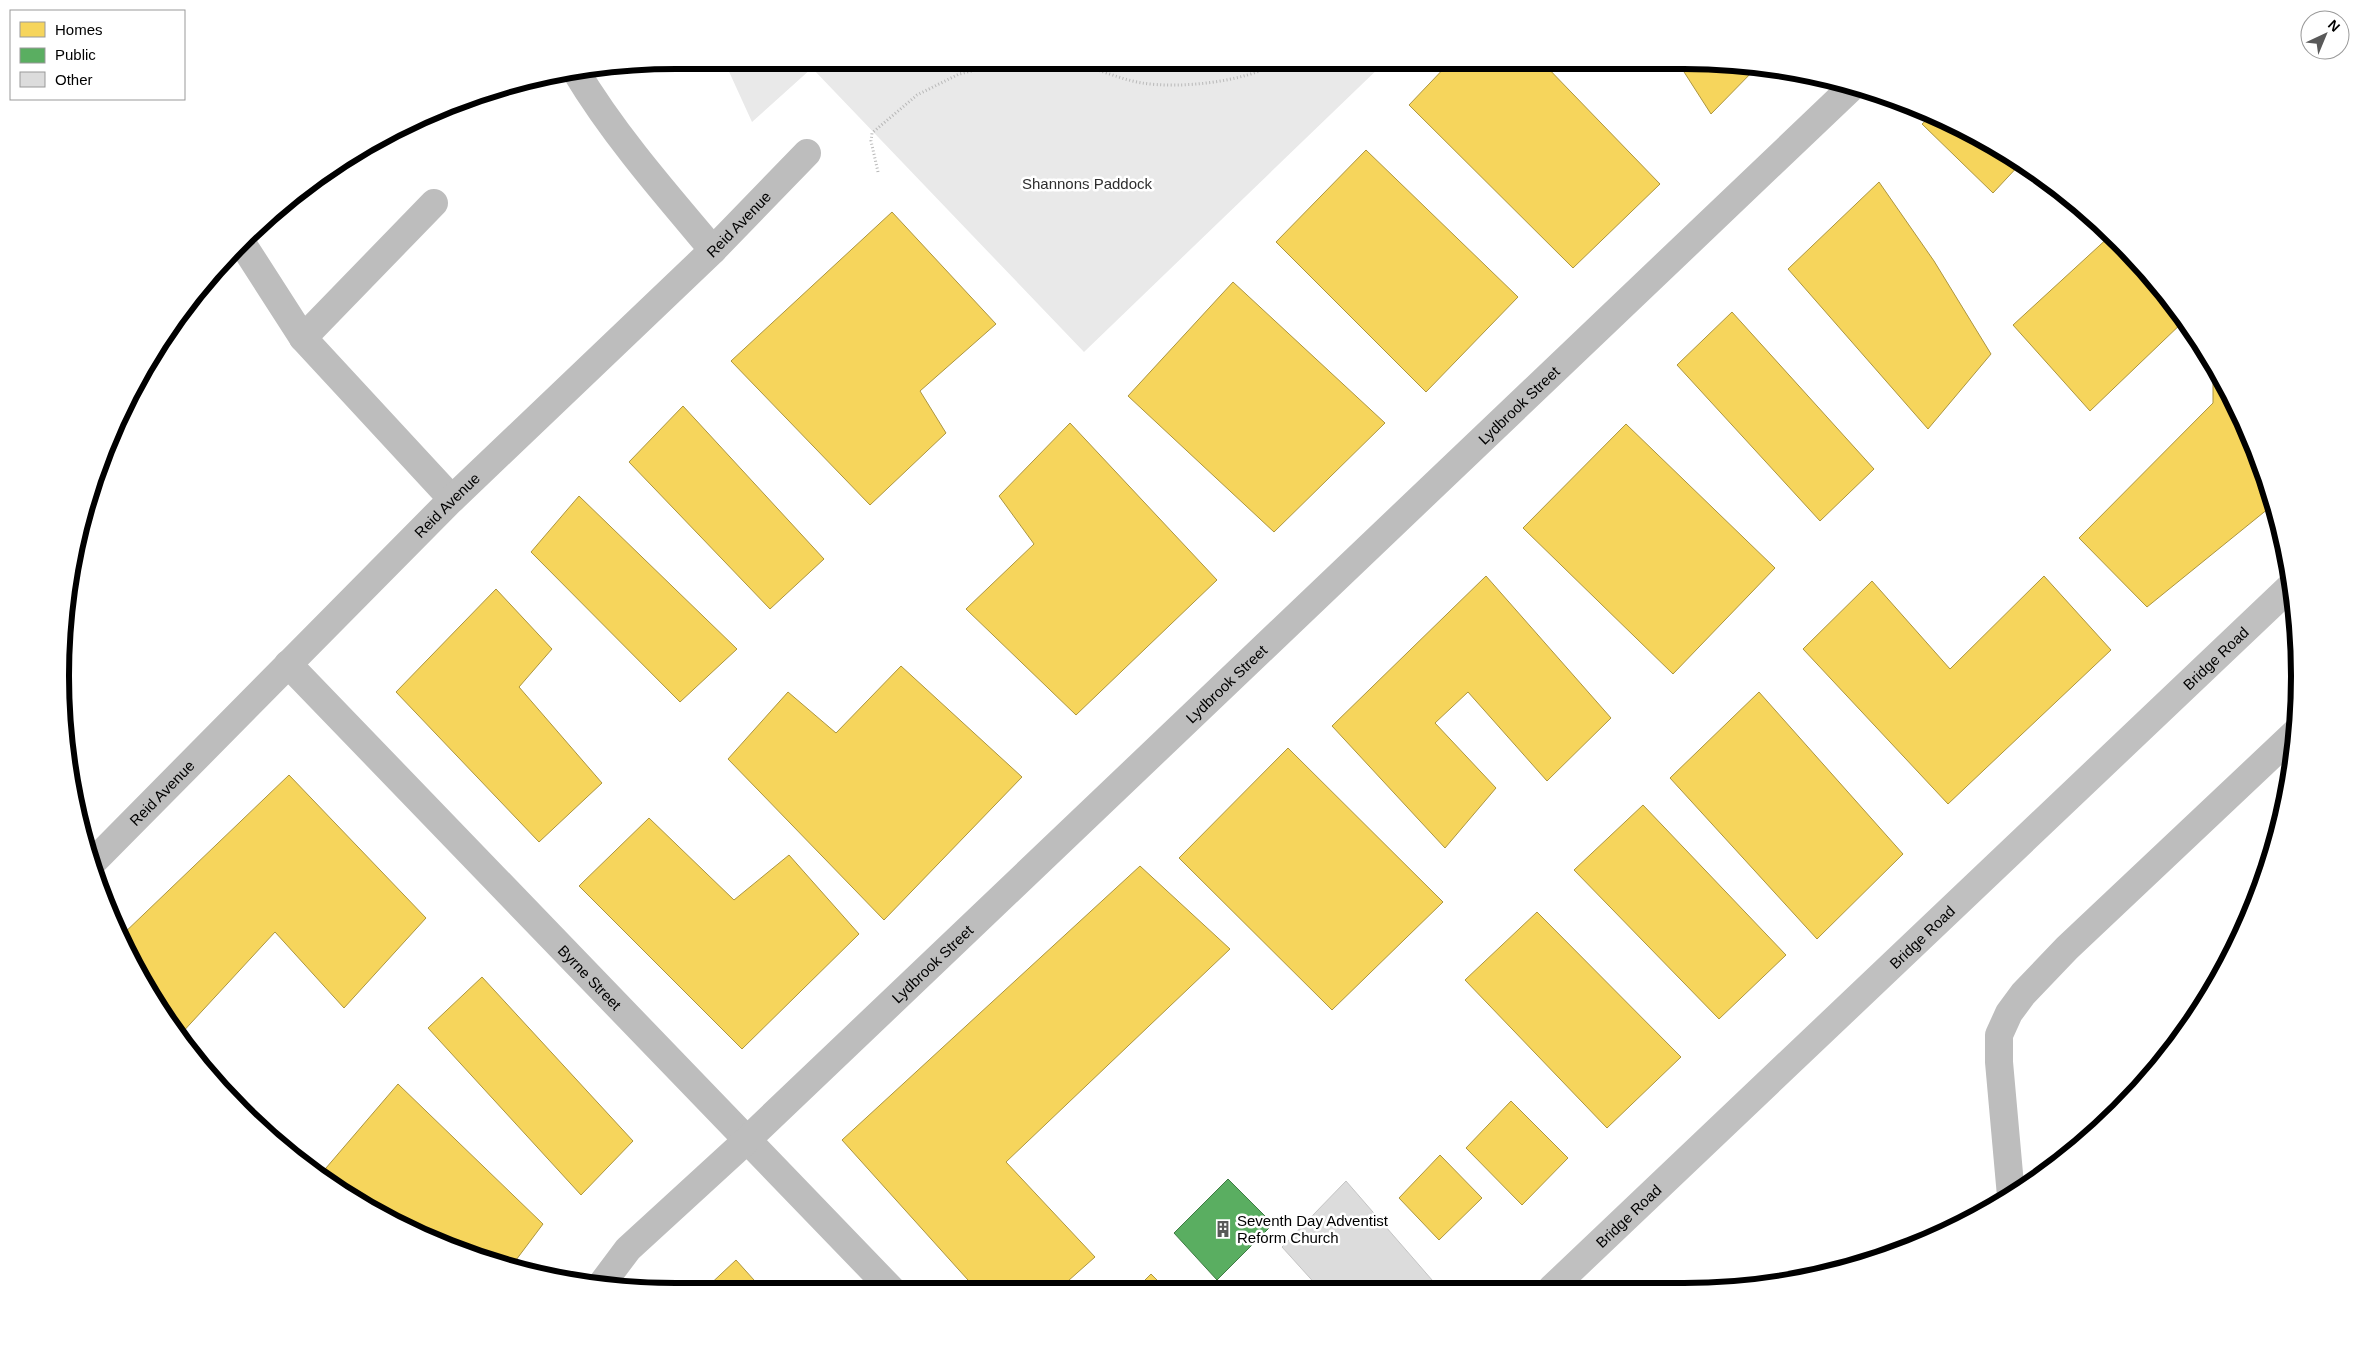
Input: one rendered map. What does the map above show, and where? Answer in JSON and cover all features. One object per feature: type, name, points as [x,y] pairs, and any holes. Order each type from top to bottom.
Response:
[{"type":"street","points":[[579,77],[599,110],[624,144],[713,250]]},
{"type":"street","name":"Lydbrook Street","points":[[605,1279],[628,1248],[746,1140],[1848,91]]},
{"type":"street","name":"Reid Avenue","points":[[97,858],[452,499],[713,250],[807,153]]},
{"type":"street","points":[[303,338],[434,202]]},
{"type":"street","points":[[245,249],[303,338],[452,499]]},
{"type":"street","name":"Bridge Road","points":[[1557,1283],[2285,591]]},
{"type":"street","name":"Byrne Street","points":[[288,664],[885,1283]]},
{"type":"street","points":[[2011,1187],[1999,1062],[1999,1035],[2009,1013],[2023,994],[2067,948],[2288,740]]},
{"type":"path","points":[[878,172],[870,141],[872,133],[917,95],[959,74],[980,69]]},
{"type":"path","points":[[1091,69],[1143,83],[1188,84],[1232,79],[1266,69]]},
{"type":"green space","name":"Shannons Paddock","points":[[728,69],[811,69],[752,122]]},
{"type":"green space","name":"Shannons Paddock","points":[[813,69],[1378,69],[1084,352]]},
{"type":"building: Homes","points":[[1443,69],[1549,69],[1660,184],[1573,268],[1409,105]]},
{"type":"building: Homes","points":[[1682,69],[1751,73],[1711,114]]},
{"type":"building: Homes","points":[[1927,120],[1953,131],[2016,168],[1993,193],[1922,124]]},
{"type":"building: Homes","points":[[1366,150],[1518,297],[1426,392],[1276,242]]},
{"type":"building: Homes","points":[[1879,182],[1934,261],[1991,354],[1928,429],[1788,269]]},
{"type":"building: Homes","points":[[892,212],[996,324],[920,391],[946,433],[870,505],[731,361]]},
{"type":"building: Homes","points":[[2106,240],[2141,276],[2179,325],[2090,411],[2013,325]]},
{"type":"building: Homes","points":[[1233,282],[1385,423],[1274,532],[1128,396]]},
{"type":"building: Homes","points":[[1732,312],[1874,469],[1820,521],[1677,365]]},
{"type":"building: Homes","points":[[2213,378],[2229,407],[2245,444],[2268,509],[2147,607],[2079,538],[2213,403]]},
{"type":"building: Homes","points":[[683,406],[824,559],[770,609],[629,462]]},
{"type":"building: Homes","points":[[1070,423],[1217,580],[1076,715],[966,609],[1034,544],[999,496]]},
{"type":"building: Homes","points":[[1626,424],[1775,568],[1673,674],[1523,528]]},
{"type":"building: Homes","points":[[579,496],[737,649],[680,702],[531,552]]},
{"type":"building: Homes","points":[[1486,576],[1611,718],[1547,781],[1468,692],[1435,723],[1496,788],[1445,848],[1332,726]]},
{"type":"building: Homes","points":[[2044,576],[2111,650],[1948,804],[1803,649],[1872,581],[1950,669]]},
{"type":"building: Homes","points":[[496,589],[552,649],[519,687],[602,783],[539,842],[396,692]]},
{"type":"building: Homes","points":[[901,666],[1022,777],[884,920],[728,759],[788,692],[836,733]]},
{"type":"building: Homes","points":[[1759,692],[1903,854],[1817,939],[1670,778]]},
{"type":"building: Homes","points":[[1288,748],[1443,902],[1332,1010],[1179,858]]},
{"type":"building: Homes","points":[[289,775],[426,918],[344,1008],[275,932],[184,1031],[150,980],[125,932]]},
{"type":"building: Homes","points":[[1643,805],[1786,955],[1719,1019],[1574,870]]},
{"type":"building: Homes","points":[[649,818],[734,900],[789,855],[859,934],[742,1049],[579,886]]},
{"type":"building: Homes","points":[[1140,866],[1230,949],[1006,1162],[1095,1257],[1066,1283],[971,1283],[842,1140]]},
{"type":"building: Homes","points":[[1537,912],[1681,1057],[1607,1128],[1465,980]]},
{"type":"building: Homes","points":[[482,977],[633,1141],[581,1195],[428,1028]]},
{"type":"building: Homes","points":[[398,1084],[543,1224],[515,1262],[481,1251],[407,1221],[372,1202],[324,1170]]},
{"type":"building: Homes","points":[[1511,1101],[1568,1158],[1522,1205],[1466,1148]]},
{"type":"building: Homes","points":[[1440,1155],[1482,1198],[1439,1240],[1399,1198]]},
{"type":"building: Homes","points":[[736,1260],[757,1283],[711,1283]]},
{"type":"building: Homes","points":[[1151,1274],[1160,1283],[1142,1283]]},
{"type":"building: Public","name":"Seventh Day Adventist Reform Church","points":[[1228,1179],[1273,1224],[1217,1280],[1174,1233]]},
{"type":"building: Other","points":[[1346,1181],[1435,1283],[1314,1283],[1282,1247]]},
{"type":"place","name":"Seventh Day Adventist Reform Church","points":[[1223,1229]]}]
